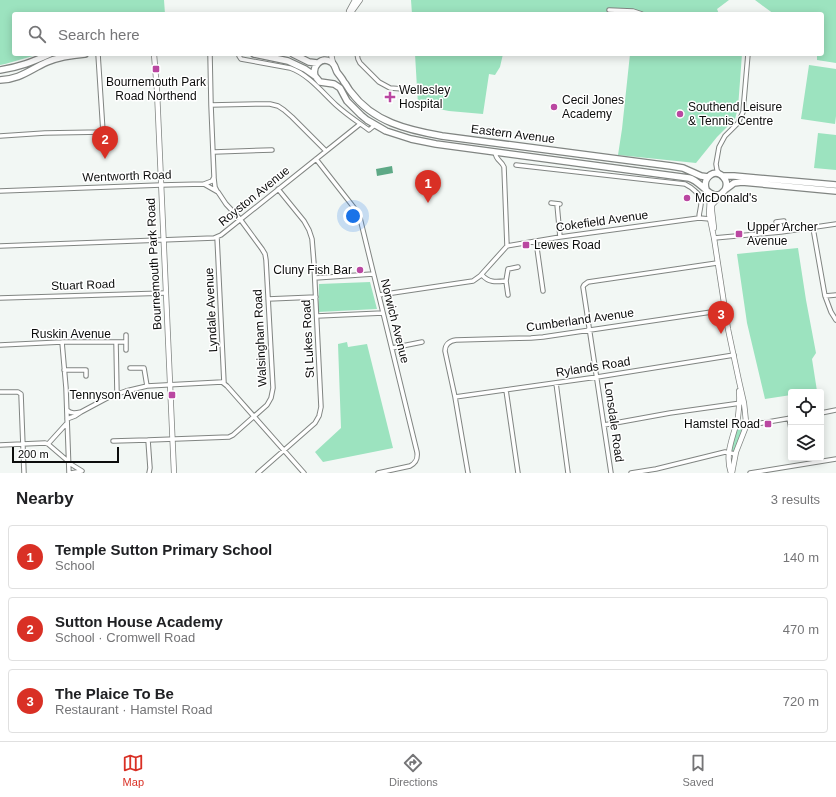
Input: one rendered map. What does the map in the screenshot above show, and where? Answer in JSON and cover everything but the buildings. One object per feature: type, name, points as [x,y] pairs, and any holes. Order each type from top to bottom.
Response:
[{"type":"main road","points":[[0,70],[25,65],[45,56]]},
{"type":"main road","points":[[0,80],[18,77],[54,60],[68,56]]},
{"type":"main road","name":"Eastern Avenue","points":[[264,56],[288,61],[303,68],[315,76],[320,82],[328,82],[337,86],[347,101],[367,120],[386,131],[411,140],[689,178],[698,182],[714,195],[720,195],[725,190]]},
{"type":"main road","points":[[296,56],[309,62],[320,62],[327,60],[332,63]]},
{"type":"main road","points":[[315,76],[314,70],[320,62]]},
{"type":"main road","name":"Eastern Avenue","points":[[332,63],[351,92],[375,115],[386,121],[413,131],[671,166],[683,168],[701,176],[717,174],[836,185]]},
{"type":"main road","points":[[328,82],[334,79],[337,71]]},
{"type":"main road","points":[[721,175],[726,182],[725,190]]},
{"type":"main road","points":[[707,190],[705,182],[709,176]]},
{"type":"main road","points":[[725,190],[734,183],[742,182],[836,191]]},
{"type":"street","points":[[350,12],[355,0]]},
{"type":"street","points":[[351,12],[360,0]]},
{"type":"street","points":[[609,10],[633,10],[638,12]]},
{"type":"street","points":[[0,136],[45,133],[103,132],[98,56]]},
{"type":"street","name":"Bournemouth Park Road","points":[[154,56],[174,473]]},
{"type":"street","points":[[210,56],[215,187],[226,204],[240,219]]},
{"type":"street","points":[[239,56],[241,59],[290,68],[300,72],[346,114],[360,124]]},
{"type":"street","points":[[320,62],[328,56]]},
{"type":"street","points":[[330,56],[332,63]]},
{"type":"street","points":[[358,56],[360,63],[380,82],[390,88],[404,89]]},
{"type":"street","points":[[721,175],[718,172],[716,164],[717,153],[720,143],[738,123],[744,112],[748,56]]},
{"type":"street","points":[[211,105],[270,104],[278,106],[292,117],[326,152]]},
{"type":"street","name":"Eastern Avenue","points":[[360,124],[369,130],[375,125]]},
{"type":"street","name":"Royston Avenue","points":[[0,246],[217,237],[360,124]]},
{"type":"street","points":[[214,152],[272,150]]},
{"type":"street","points":[[379,295],[476,280],[507,246],[504,167],[497,159],[495,152]]},
{"type":"street","name":"Norwich Avenue","points":[[316,159],[359,214],[417,457],[414,464],[410,466],[378,473]]},
{"type":"street","points":[[709,176],[716,164]]},
{"type":"street","points":[[516,165],[684,184],[701,196],[702,201],[699,218]]},
{"type":"street","points":[[204,184],[212,181],[214,176]]},
{"type":"street","points":[[204,184],[218,192]]},
{"type":"street","name":"Wentworth Road","points":[[0,190],[204,184]]},
{"type":"street","name":"St Lukes Road","points":[[258,473],[312,426],[319,416],[321,407],[315,278],[311,234],[304,221],[278,189]]},
{"type":"street","points":[[707,190],[710,197],[710,219],[717,263],[746,424],[735,454],[732,473]]},
{"type":"street","points":[[699,218],[704,216],[710,210],[712,205],[725,190]]},
{"type":"street","points":[[551,203],[558,204],[560,237]]},
{"type":"street","points":[[710,210],[714,224],[714,238]]},
{"type":"street","name":"Cokefield Avenue","points":[[507,246],[560,237],[699,218],[710,219]]},
{"type":"street","name":"Walsingham Road","points":[[113,441],[229,437],[269,402],[273,392],[266,260],[262,249],[240,219]]},
{"type":"street","points":[[780,222],[781,232]]},
{"type":"street","points":[[714,238],[781,232],[836,224]]},
{"type":"street","points":[[813,228],[825,296],[831,312],[836,320]]},
{"type":"street","name":"Lyndale Avenue","points":[[217,237],[224,383]]},
{"type":"street","points":[[536,241],[543,291]]},
{"type":"street","name":"Lonsdale Road","points":[[611,473],[582,290],[584,285],[588,282],[717,263]]},
{"type":"street","points":[[508,295],[506,281],[508,268],[518,267]]},
{"type":"street","points":[[315,278],[373,274]]},
{"type":"street","points":[[482,275],[491,282],[506,281]]},
{"type":"street","name":"Stuart Road","points":[[0,298],[166,293]]},
{"type":"street","points":[[825,296],[836,295]]},
{"type":"street","points":[[268,299],[316,297]]},
{"type":"street","name":"Cumberland Avenue","points":[[455,397],[445,351],[448,343],[453,340],[531,338],[725,310]]},
{"type":"street","points":[[317,316],[383,313]]},
{"type":"street","name":"Ruskin Avenue","points":[[126,335],[126,350]]},
{"type":"street","points":[[62,342],[70,473],[83,472]]},
{"type":"street","name":"Ruskin Avenue","points":[[0,345],[62,342],[116,342],[117,394]]},
{"type":"street","points":[[116,342],[126,342]]},
{"type":"street","points":[[392,348],[422,342]]},
{"type":"street","name":"Rylands Road","points":[[455,397],[597,377],[734,355]]},
{"type":"street","points":[[64,370],[86,367],[86,376]]},
{"type":"street","points":[[130,368],[144,368],[147,386]]},
{"type":"street","points":[[48,444],[67,421],[99,402],[117,394],[147,386],[217,382],[224,383],[304,473]]},
{"type":"street","points":[[556,383],[568,473]]},
{"type":"street","points":[[506,390],[518,473]]},
{"type":"street","points":[[0,392],[18,392],[20,394],[24,473]]},
{"type":"street","points":[[455,397],[468,473]]},
{"type":"street","points":[[604,425],[676,412],[742,403]]},
{"type":"street","points":[[732,473],[728,464],[728,453],[742,403]]},
{"type":"street","points":[[67,410],[68,412],[73,413],[81,412]]},
{"type":"street","points":[[824,412],[836,410]]},
{"type":"street","points":[[737,422],[754,424],[788,418]]},
{"type":"street","points":[[148,440],[149,473]]},
{"type":"street","points":[[0,445],[45,443],[83,472]]},
{"type":"street","points":[[631,473],[656,469],[724,453],[735,454]]},
{"type":"street","points":[[750,473],[836,458]]},
{"type":"shaded area","points":[[0,0],[164,0],[165,12],[12,12],[12,56],[33,56],[0,65]]},
{"type":"shaded area","points":[[411,0],[729,0],[717,9],[718,12],[412,12]]},
{"type":"shaded area","points":[[755,0],[836,0],[836,63],[817,60],[817,56],[824,56],[824,12],[771,12]]},
{"type":"shaded area","points":[[415,56],[503,56],[500,67],[495,75],[489,74],[483,114],[449,111],[418,105]]},
{"type":"shaded area","name":"Southend Leisure & Tennis Centre","points":[[630,56],[742,56],[738,108],[735,119],[717,137],[696,163],[618,155]]},
{"type":"shaded area","points":[[809,65],[836,69],[835,124],[801,119]]},
{"type":"shaded area","points":[[818,133],[836,135],[836,170],[814,168]]},
{"type":"shaded area","points":[[392,166],[393,173],[377,176],[376,169]]},
{"type":"shaded area","points":[[798,248],[816,353],[812,359],[817,389],[788,389],[788,395],[765,399],[747,323],[737,254]]},
{"type":"shaded area","points":[[370,282],[377,309],[318,312],[319,284]]},
{"type":"shaded area","points":[[347,342],[348,347],[367,344],[393,448],[323,462],[315,452],[341,428],[338,344]]},
{"type":"shaded area","points":[[737,429],[743,430],[734,452],[731,451]]},
{"type":"place","name":"Bournemouth Park Road Northend","points":[[156,69]]},
{"type":"place","name":"Wellesley Hospital","points":[[390,97]]},
{"type":"place","name":"Cecil Jones Academy","points":[[554,107]]},
{"type":"place","name":"Southend Leisure & Tennis Centre","points":[[680,114]]},
{"type":"place","name":"Sutton House Academy","points":[[105,159]]},
{"type":"place","name":"McDonald's","points":[[687,198]]},
{"type":"place","name":"Temple Sutton Primary School","points":[[428,203]]},
{"type":"place","name":"Upper Archer Avenue","points":[[739,234]]},
{"type":"place","name":"Lewes Road","points":[[526,245]]},
{"type":"place","name":"Cluny Fish Bar","points":[[360,270]]},
{"type":"place","name":"The Plaice To Be","points":[[721,334]]},
{"type":"place","name":"Tennyson Avenue","points":[[172,395]]},
{"type":"place","name":"Hamstel Road","points":[[768,424]]}]
